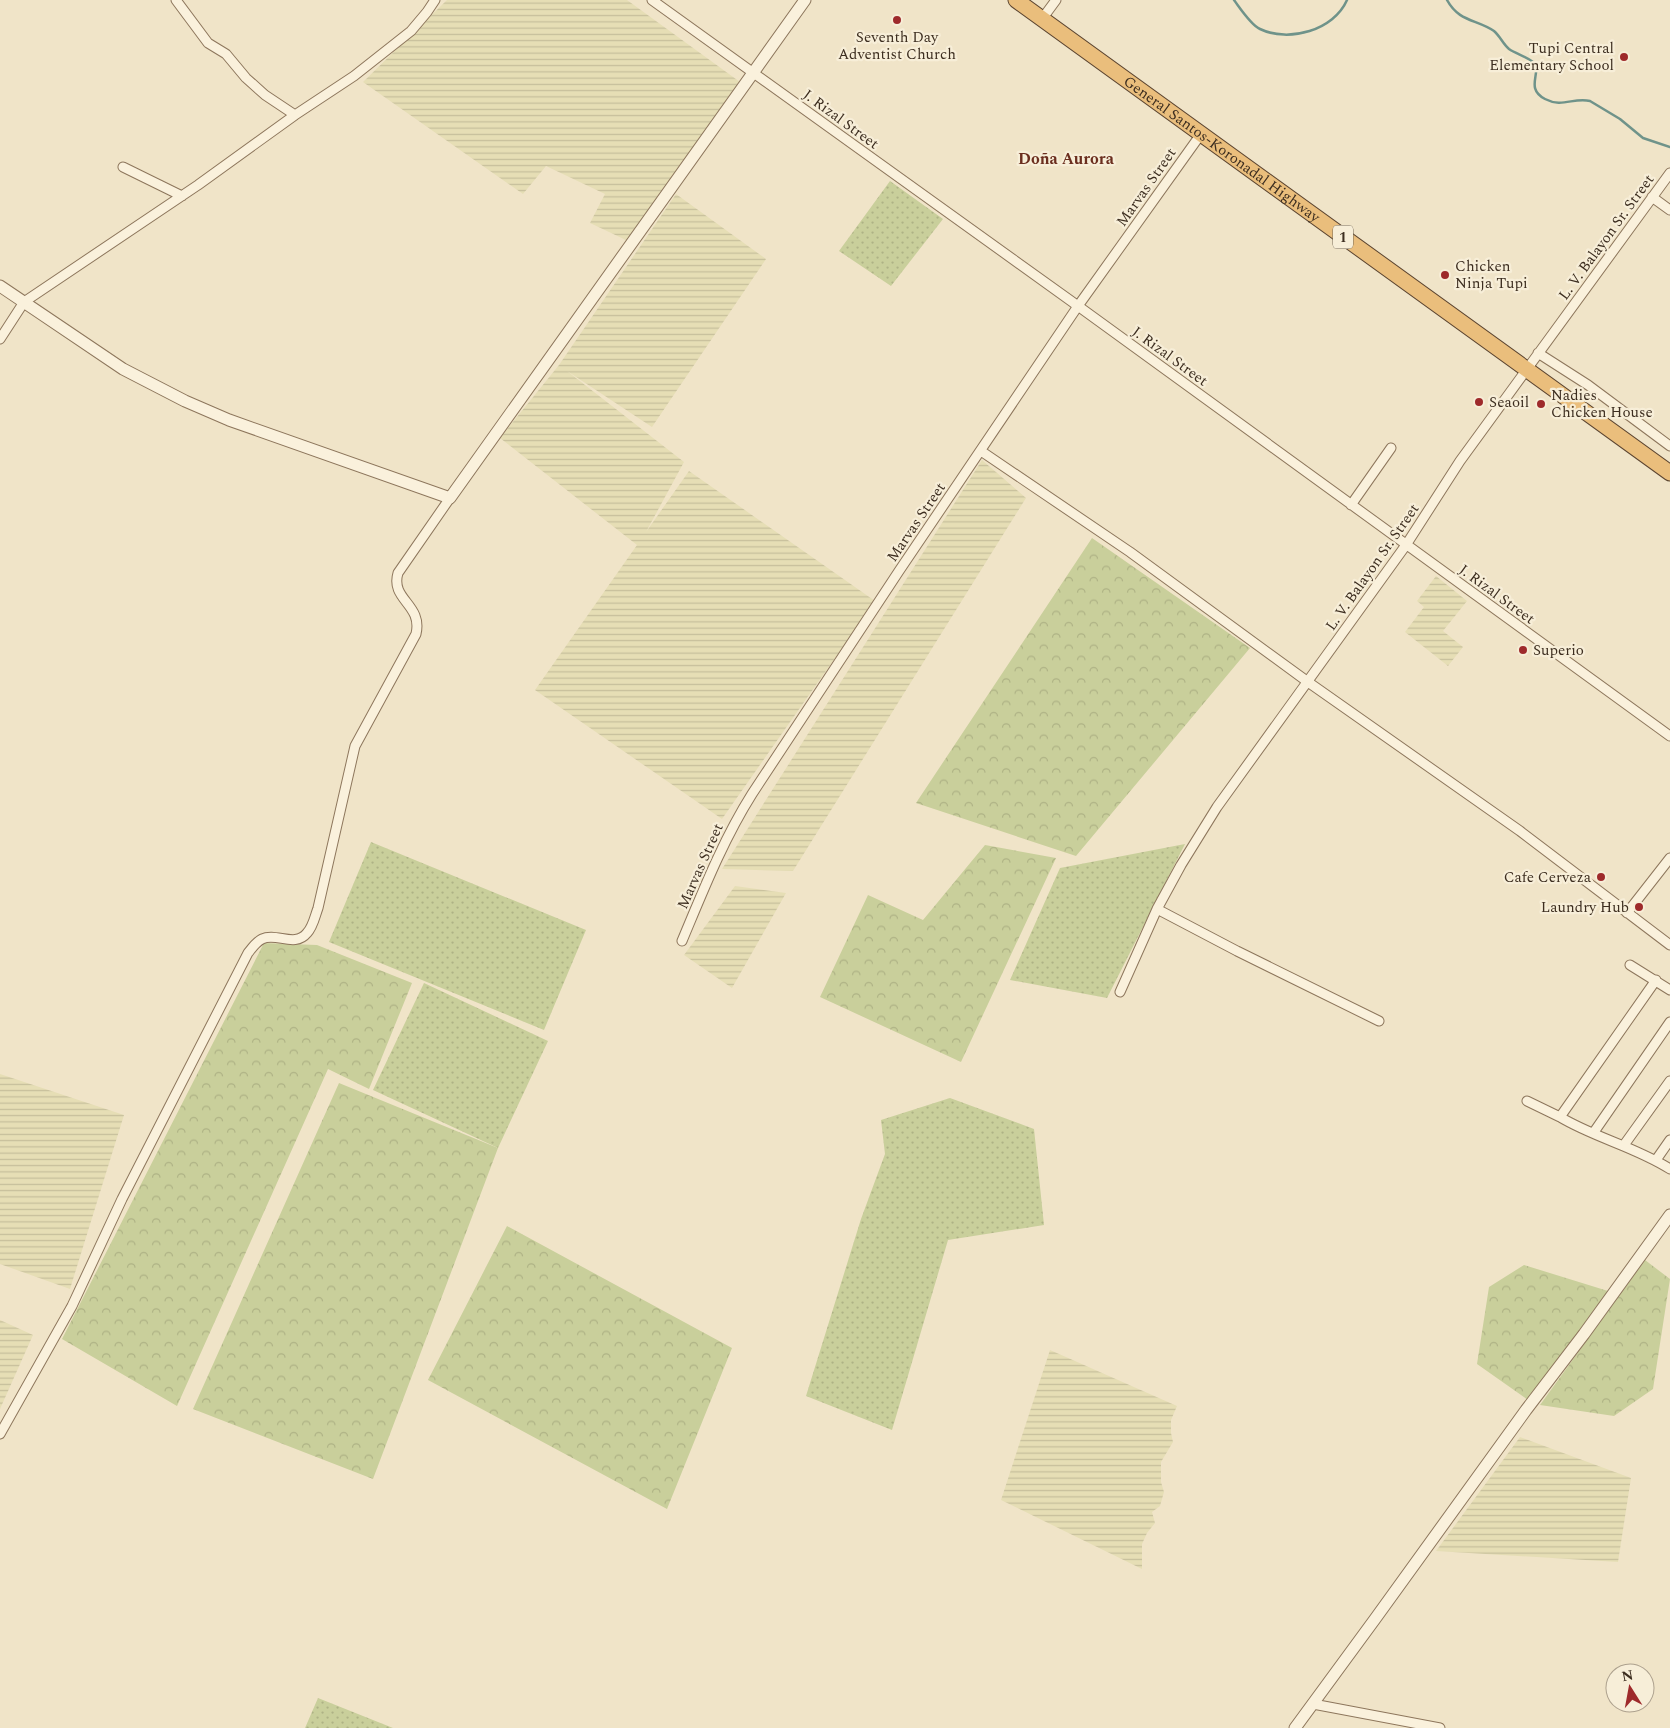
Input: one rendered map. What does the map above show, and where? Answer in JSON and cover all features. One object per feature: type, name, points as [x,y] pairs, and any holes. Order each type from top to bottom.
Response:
[{"type":"highway","name":"General Santos-Koronadal Highway","points":[[1016,0],[1670,474]]},
{"type":"street","points":[[176,0],[208,43],[226,54],[246,78],[265,95],[295,115]]},
{"type":"street","points":[[0,339],[24,302],[182,196],[295,115],[354,76],[411,31],[428,12],[435,0]]},
{"type":"street","name":"J. Rizal Street","points":[[652,0],[1078,306],[1670,736]]},
{"type":"street","points":[[0,1434],[72,1306],[122,1199],[248,953],[260,940],[272,937],[296,939],[306,934],[311,927],[318,908],[354,746],[416,634],[417,620],[415,612],[398,591],[396,585],[398,573],[805,0]]},
{"type":"street","points":[[1042,19],[1056,0]]},
{"type":"street","name":"Marvas Street","points":[[682,941],[736,820],[899,571],[1078,306],[1200,134]]},
{"type":"street","points":[[123,167],[182,196]]},
{"type":"street","name":"L. V. Balayon Sr. Street","points":[[1120,992],[1158,909],[1181,865],[1217,807],[1406,545],[1460,461],[1670,173]]},
{"type":"street","points":[[1652,197],[1670,210]]},
{"type":"street","points":[[0,286],[123,368],[185,401],[229,420],[450,498]]},
{"type":"street","points":[[1538,353],[1588,386],[1670,446]]},
{"type":"street","points":[[1351,505],[1391,448]]},
{"type":"street","points":[[981,451],[1130,552],[1308,682],[1520,831],[1670,944]]},
{"type":"street","points":[[1628,913],[1670,858]]},
{"type":"street","points":[[1158,909],[1237,951],[1379,1021]]},
{"type":"street","points":[[1630,965],[1670,990]]},
{"type":"street","points":[[1560,1117],[1656,980]]},
{"type":"street","points":[[1594,1132],[1670,1022]]},
{"type":"street","points":[[1624,1146],[1670,1081]]},
{"type":"street","points":[[1527,1102],[1656,1160],[1670,1169]]},
{"type":"street","points":[[1656,1160],[1670,1140]]},
{"type":"street","points":[[1295,1728],[1670,1215]]},
{"type":"street","points":[[1313,1704],[1440,1728]]},
{"type":"shaded area","points":[[447,0],[627,0],[740,82],[628,241],[590,223],[605,194],[546,166],[523,194],[363,82]]},
{"type":"shaded area","points":[[676,194],[766,259],[652,427],[567,371],[684,462],[646,532],[689,471],[875,601],[722,819],[535,690],[637,545],[500,438],[559,365]]},
{"type":"shaded area","points":[[982,460],[1026,498],[793,871],[722,869]]},
{"type":"shaded area","points":[[1436,576],[1467,601],[1443,631],[1463,647],[1448,666],[1405,632],[1424,607],[1417,601]]},
{"type":"shaded area","points":[[735,886],[786,893],[732,988],[684,955]]},
{"type":"shaded area","points":[[0,1074],[124,1115],[70,1289],[0,1264]]},
{"type":"shaded area","points":[[0,1320],[33,1335],[0,1409]]},
{"type":"shaded area","points":[[1050,1350],[1177,1406],[1171,1420],[1173,1442],[1161,1462],[1161,1482],[1164,1492],[1160,1506],[1152,1512],[1155,1523],[1147,1533],[1142,1544],[1142,1569],[1001,1500]]},
{"type":"shaded area","points":[[1520,1437],[1631,1478],[1618,1562],[1436,1551]]},
{"type":"green space","points":[[890,181],[943,219],[891,286],[839,251]]},
{"type":"green space","points":[[1092,538],[1250,648],[1076,856],[916,803]]},
{"type":"green space","points":[[371,842],[586,930],[544,1030],[329,942]]},
{"type":"green space","points":[[1185,844],[1107,998],[1010,980],[1060,868]]},
{"type":"green space","points":[[985,845],[1056,858],[961,1062],[820,997],[868,895],[923,920]]},
{"type":"green space","points":[[264,943],[317,945],[412,983],[369,1089],[328,1069],[177,1406],[62,1339]]},
{"type":"green space","points":[[424,983],[548,1041],[498,1148],[373,1090]]},
{"type":"green space","points":[[339,1083],[498,1148],[373,1479],[193,1409]]},
{"type":"green space","points":[[950,1098],[1034,1129],[1044,1225],[948,1240],[892,1430],[806,1396],[861,1219],[885,1154],[881,1120]]},
{"type":"green space","points":[[507,1226],[732,1348],[667,1509],[428,1380]]},
{"type":"green space","points":[[1645,1260],[1670,1279],[1653,1389],[1614,1416],[1540,1405]]},
{"type":"green space","points":[[1524,1265],[1608,1291],[1528,1400],[1477,1364],[1489,1287]]},
{"type":"green space","points":[[318,1698],[393,1728],[305,1728]]},
{"type":"waterway","points":[[1234,0],[1257,27],[1284,35],[1310,31],[1321,26],[1332,19],[1347,0]]},
{"type":"waterway","points":[[1447,0],[1462,16],[1494,31],[1509,49],[1533,62],[1536,66],[1536,90],[1545,99],[1557,103],[1579,100],[1590,101],[1620,119],[1643,138],[1670,147]]},
{"type":"place","name":"Seventh Day Adventist Church","points":[[897,20]]},
{"type":"place","name":"Tupi Central Elementary School","points":[[1624,57]]},
{"type":"place","name":"Chicken Ninja Tupi","points":[[1445,275]]},
{"type":"place","name":"Seaoil","points":[[1479,402]]},
{"type":"place","name":"Nadies Chicken House","points":[[1541,404]]},
{"type":"place","name":"Superio","points":[[1523,650]]},
{"type":"place","name":"Cafe Cerveza","points":[[1601,877]]},
{"type":"place","name":"Laundry Hub","points":[[1639,907]]},
{"type":"district","name":"Doña Aurora","points":[[1066,158]]}]
